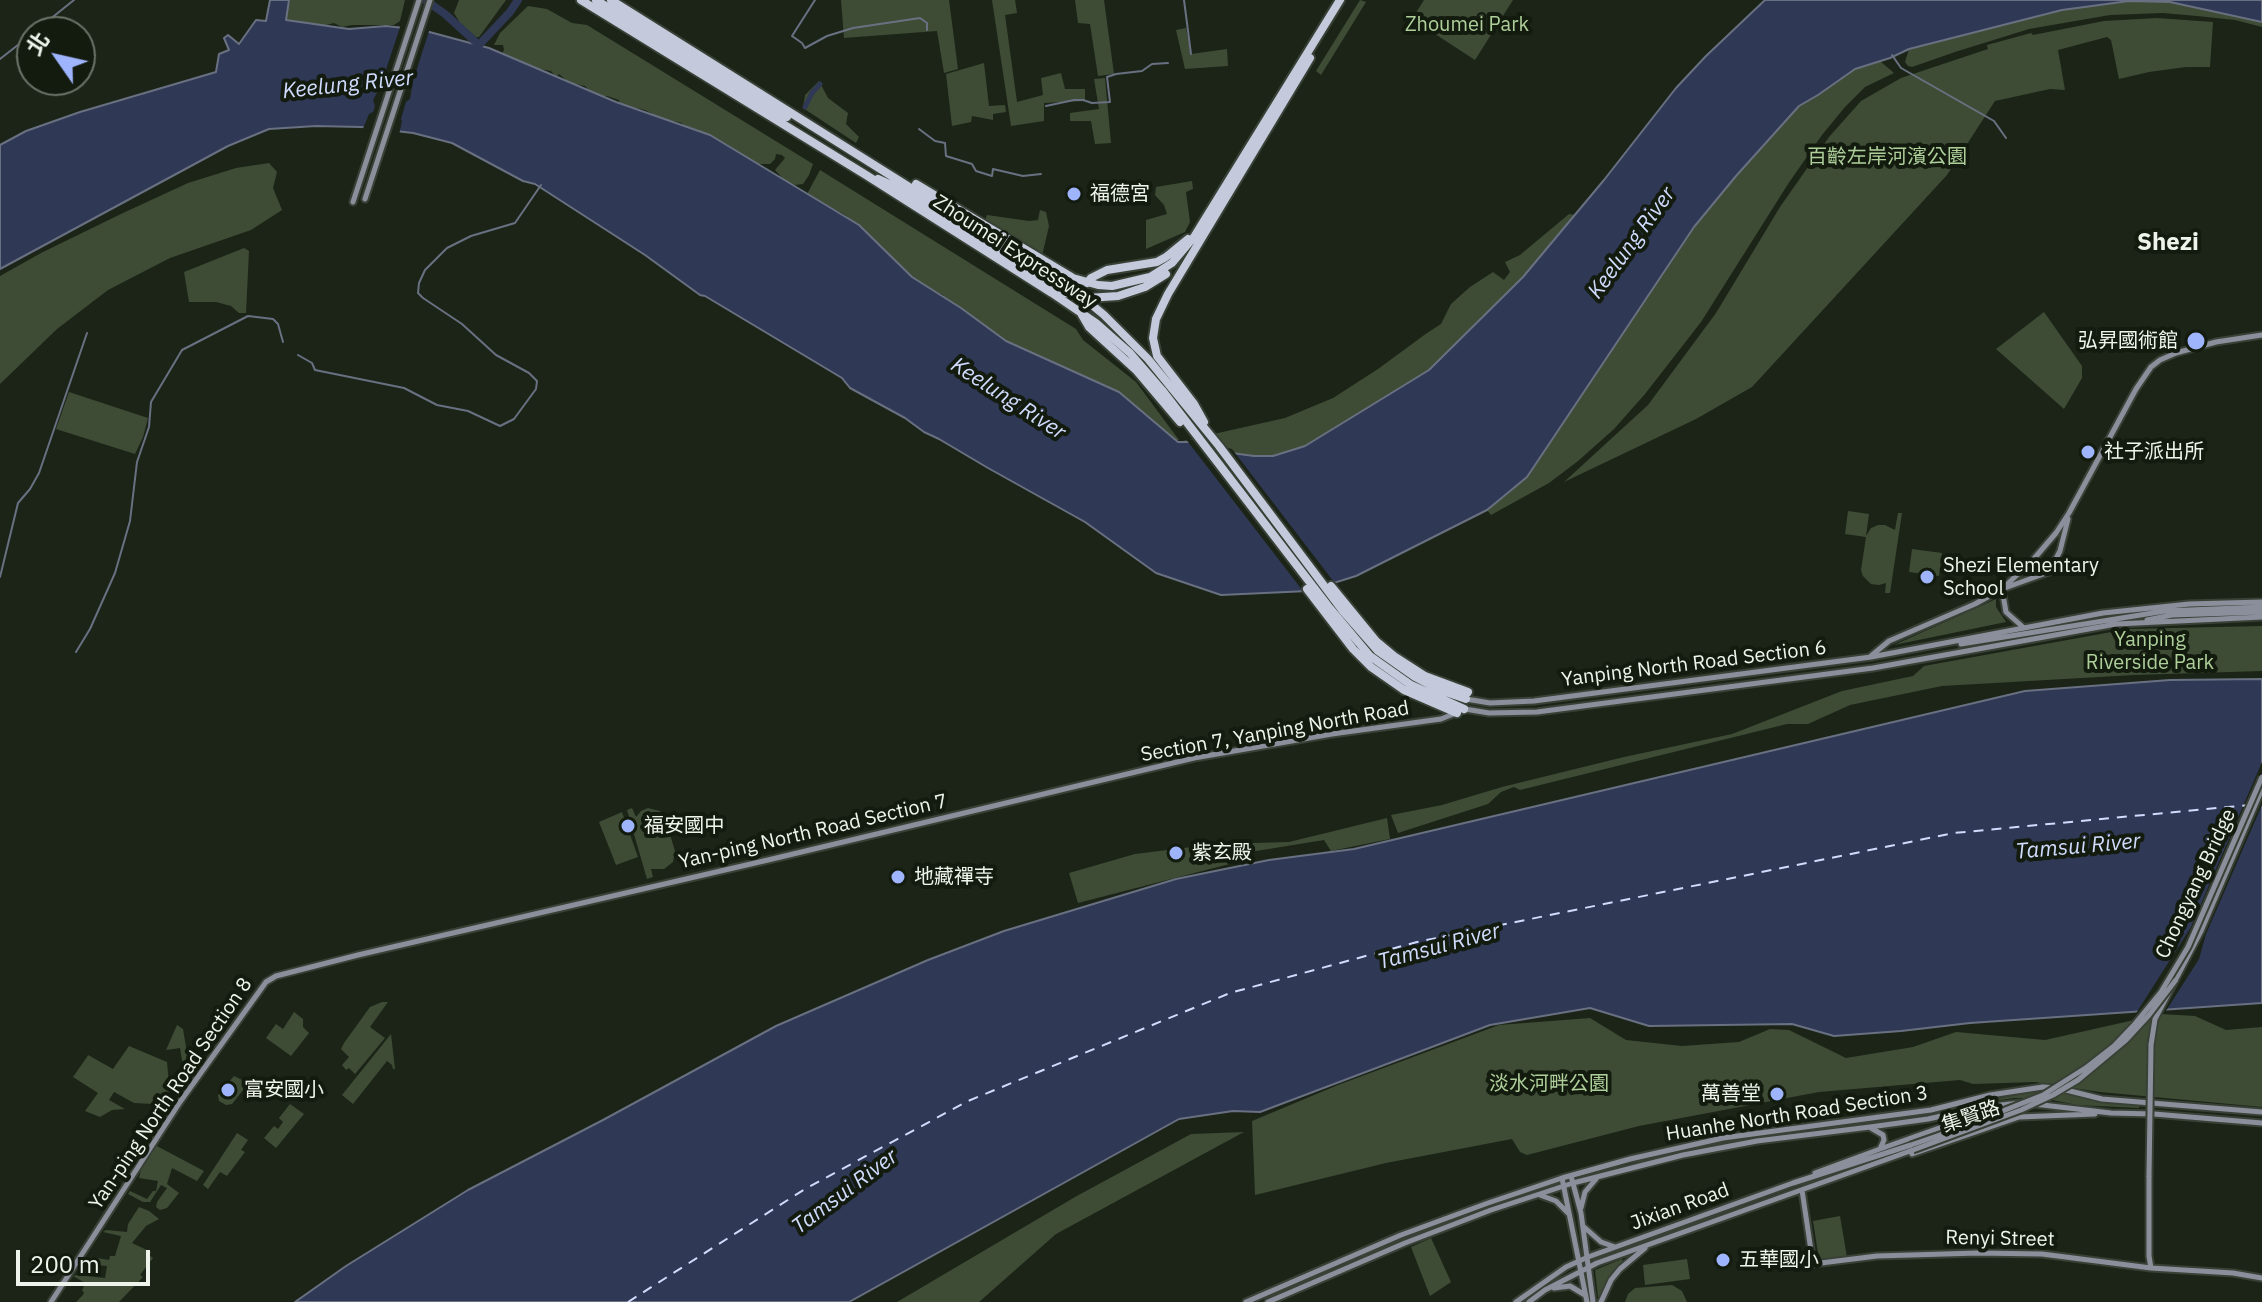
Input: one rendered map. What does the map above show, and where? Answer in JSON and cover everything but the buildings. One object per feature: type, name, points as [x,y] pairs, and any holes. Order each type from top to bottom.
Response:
[{"type":"highway","name":"Zhoumei Expressway","points":[[581,0],[866,175],[1096,323],[1130,353],[1162,390],[1282,548],[1291,567],[1353,649],[1387,679],[1413,681]]},
{"type":"highway","points":[[596,0],[747,93],[821,131]]},
{"type":"highway","name":"Zhoumei Expressway","points":[[611,0],[1075,291],[1131,340],[1219,446],[1315,573],[1328,582],[1413,681]]},
{"type":"highway","points":[[866,175],[889,184],[1066,293],[1088,298],[1118,296],[1145,287],[1187,255],[1342,0]]},
{"type":"highway","points":[[747,93],[797,132]]},
{"type":"highway","points":[[875,165],[904,177],[1061,272],[1098,285],[1140,281],[1161,271],[1182,253],[1203,228]]},
{"type":"highway","points":[[1203,228],[1160,310],[1153,338],[1157,356],[1194,404],[1219,446]]},
{"type":"highway","points":[[1203,228],[1157,262],[1107,270],[1091,278],[1081,293],[1080,308],[1089,327],[1136,370],[1225,474]]},
{"type":"highway","points":[[1413,681],[1467,695]]},
{"type":"highway","points":[[1413,681],[1460,711]]},
{"type":"main road","points":[[353,202],[419,0]]},
{"type":"main road","points":[[365,199],[430,0]]},
{"type":"main road","points":[[2002,589],[2036,558],[2069,513],[2151,367],[2176,353],[2216,342],[2262,335]]},
{"type":"main road","points":[[1871,657],[1889,641],[2002,589],[2049,572],[2060,551],[2069,513]]},
{"type":"main road","points":[[2002,589],[2006,612],[2025,628]]},
{"type":"main road","points":[[1871,657],[2034,625],[2148,607],[2189,604],[2262,610]]},
{"type":"main road","points":[[2143,622],[2172,615],[2262,610]]},
{"type":"main road","points":[[1873,668],[2096,627],[2234,617],[2262,610]]},
{"type":"main road","points":[[1873,668],[1886,656],[2165,611],[2262,610]]},
{"type":"main road","points":[[1871,657],[1873,668]]},
{"type":"main road","name":"Yanping North Road Section 6","points":[[1467,695],[1490,703],[1521,702],[1871,657]]},
{"type":"main road","name":"Yanping North Road Section 6","points":[[1524,714],[1873,668]]},
{"type":"main road","points":[[1460,711],[1467,695]]},
{"type":"main road","name":"Section 7, Yanping North Road","points":[[543,911],[1194,758],[1441,719],[1460,711],[1524,714]]},
{"type":"main road","name":"Chongyang Bridge","points":[[1912,1148],[2043,1095],[2087,1067],[2134,1025],[2161,992],[2188,947],[2262,777]]},
{"type":"main road","name":"Chongyang Bridge","points":[[1866,1164],[2021,1110],[2053,1095],[2078,1080],[2126,1040],[2175,981],[2201,931],[2262,789]]},
{"type":"main road","name":"Yan-ping North Road Section 8","points":[[51,1302],[180,1102],[266,982],[306,968],[543,911]]},
{"type":"main road","points":[[2151,1268],[2152,1032],[2155,1019],[2175,981]]},
{"type":"main road","name":"Huanhe North Road Section 3","points":[[1246,1302],[1401,1235],[1562,1178],[1723,1138],[1931,1110],[1990,1095],[2043,1087],[2102,1099],[2262,1112]]},
{"type":"main road","name":"Huanhe North Road Section 3","points":[[1268,1302],[1491,1210],[1573,1183],[1683,1155],[1757,1141],[1928,1119],[1982,1107],[2020,1103],[2111,1113]]},
{"type":"main road","points":[[2111,1113],[2262,1123]]},
{"type":"main road","name":"集賢路","points":[[1846,1174],[2019,1117],[2111,1113]]},
{"type":"main road","points":[[1793,1183],[1978,1115],[1982,1121],[1979,1131]]},
{"type":"main road","points":[[1870,1127],[1883,1135],[1880,1149]]},
{"type":"main road","name":"Jixian Road","points":[[1529,1302],[1589,1267],[1846,1174],[1866,1164]]},
{"type":"main road","name":"Jixian Road","points":[[1516,1302],[1566,1267],[1588,1257],[1793,1183],[1866,1164]]},
{"type":"main road","points":[[1571,1176],[1588,1257],[1589,1300]]},
{"type":"main road","points":[[1581,1213],[1585,1192],[1600,1176]]},
{"type":"main road","points":[[1562,1178],[1580,1271],[1589,1300]]},
{"type":"main road","name":"Renyi Street","points":[[1802,1190],[1813,1264],[1877,1256],[2042,1254],[2262,1278]]},
{"type":"main road","points":[[1539,1195],[1556,1201],[1570,1216]]},
{"type":"main road","points":[[1583,1225],[1601,1242],[1616,1247]]},
{"type":"main road","points":[[1601,1302],[1620,1269],[1652,1243]]},
{"type":"main road","points":[[1311,1274],[1315,1282]]},
{"type":"main road","points":[[1545,1290],[1570,1286],[1589,1300]]},
{"type":"green space","points":[[290,0],[405,0],[400,21],[394,25],[342,27],[334,23],[314,28],[285,20]]},
{"type":"green space","points":[[459,0],[506,0],[476,37],[454,13]]},
{"type":"green space","points":[[841,0],[949,0],[958,69],[944,73],[937,31],[844,38]]},
{"type":"green space","points":[[992,0],[1015,0],[1017,13],[1005,15],[1017,102],[1043,95],[1041,78],[1061,73],[1065,89],[1085,89],[1085,101],[1044,103],[1044,121],[1011,126]]},
{"type":"green space","points":[[1075,0],[1104,0],[1114,74],[1098,76],[1090,24],[1078,23]]},
{"type":"green space","points":[[1360,0],[1366,2],[1321,75],[1316,71]]},
{"type":"green space","name":"Zhoumei Park","points":[[1424,0],[1513,0],[1475,60],[1412,19]]},
{"type":"green space","points":[[2129,1],[2170,2],[2262,22],[2262,27],[2235,20],[2163,13],[2110,15],[2029,29],[1912,67],[1905,62],[1909,49],[2062,10]]},
{"type":"green space","points":[[528,6],[547,9],[572,23],[587,25],[813,164],[809,175],[803,184],[786,182],[775,170],[785,158],[782,155],[776,154],[770,164],[757,164],[737,155],[728,145],[684,127],[682,123],[673,121],[669,124],[666,119],[654,117],[645,110],[620,104],[619,100],[607,96],[600,97],[585,86],[570,83],[559,74],[556,77],[551,71],[528,67],[502,54],[503,45],[494,45],[500,33]]},
{"type":"green space","name":"百齡左岸河濱公園","points":[[2157,18],[2213,22],[2210,67],[2186,67],[2119,79],[2111,40],[2107,37],[2058,50],[2065,90],[2050,89],[1995,101],[1947,175],[1752,387],[1696,419],[1564,482],[1648,405],[1716,313],[1780,207],[1829,137],[1861,101],[1901,78],[1988,49],[1987,45],[2031,33],[2104,21]]},
{"type":"green space","points":[[1186,28],[1191,54],[1227,49],[1228,66],[1185,69],[1176,30]]},
{"type":"green space","points":[[1880,61],[1894,73],[1865,87],[1822,135],[1701,322],[1645,394],[1614,429],[1578,461],[1549,483],[1491,515],[1487,510],[1527,477],[1694,228],[1736,176],[1799,106],[1855,69]]},
{"type":"green space","points":[[984,63],[989,106],[1005,105],[1006,112],[993,114],[993,120],[972,116],[971,122],[952,126],[946,74]]},
{"type":"green space","points":[[1105,78],[1111,143],[1095,144],[1091,121],[1070,121],[1070,113],[1099,109],[1094,79]]},
{"type":"green space","points":[[819,81],[828,98],[848,113],[846,124],[859,137],[856,143],[803,108],[805,95]]},
{"type":"green space","points":[[269,163],[277,172],[273,188],[282,210],[251,230],[170,258],[108,290],[57,329],[0,384],[0,276],[41,253],[188,183],[236,168]]},
{"type":"green space","points":[[820,170],[1076,329],[1083,340],[1136,382],[1179,440],[1173,441],[1054,364],[1043,361],[1033,353],[1027,356],[947,302],[943,295],[918,283],[845,215],[807,194]]},
{"type":"green space","points":[[1192,181],[1193,189],[1186,192],[1190,222],[1185,232],[1146,249],[1146,220],[1167,214],[1155,195],[1156,187]]},
{"type":"green space","points":[[1040,210],[1046,212],[1049,226],[1042,256],[985,221],[987,215],[1038,220]]},
{"type":"green space","points":[[1569,214],[1575,215],[1523,277],[1429,370],[1305,446],[1273,456],[1254,456],[1178,442],[1285,418],[1333,398],[1441,324],[1451,304],[1470,287],[1493,272],[1504,280],[1510,272],[1505,262],[1520,255]]},
{"type":"green space","points":[[244,248],[249,251],[246,313],[239,313],[231,306],[216,302],[189,302],[184,272]]},
{"type":"green space","points":[[2044,312],[2082,366],[2082,378],[2064,409],[1996,349]]},
{"type":"green space","points":[[69,392],[148,418],[135,454],[56,429]]},
{"type":"green space","points":[[1848,511],[1869,514],[1866,536],[1871,528],[1878,525],[1895,530],[1898,513],[1902,513],[1890,593],[1885,593],[1886,583],[1871,584],[1863,576],[1861,570],[1866,537],[1845,534]]},
{"type":"green space","points":[[1912,549],[1942,553],[1939,576],[1909,572]]},
{"type":"green space","points":[[1996,599],[1996,607],[2006,622],[1894,645]]},
{"type":"green space","name":"Yanping Riverside Park","points":[[2262,626],[2262,671],[1942,686],[1850,705],[1808,724],[1787,724],[1520,790],[1514,787],[1501,792],[1488,804],[1398,833],[1391,815],[1442,805],[1624,757],[1732,734],[1842,691],[1913,676],[1924,666],[2128,629]]},
{"type":"green space","points":[[632,808],[636,817],[648,808],[664,815],[675,851],[673,862],[664,869],[651,869],[653,877],[647,879],[627,810]]},
{"type":"green space","points":[[622,812],[638,857],[616,865],[599,822]]},
{"type":"green space","points":[[1387,818],[1390,839],[1331,851],[1324,840],[1244,853],[1241,861],[1078,903],[1069,873],[1135,854],[1216,844],[1289,842]]},
{"type":"green space","points":[[388,1002],[370,1027],[385,1038],[355,1074],[349,1068],[346,1070],[342,1065],[349,1057],[341,1049],[344,1043],[370,1007]]},
{"type":"green space","points":[[294,1012],[303,1019],[303,1027],[309,1033],[291,1056],[266,1038],[276,1024],[283,1029]]},
{"type":"green space","name":"淡水河畔公園","points":[[2161,1014],[2195,1016],[2226,1030],[2262,1027],[2262,1107],[2100,1092],[2035,1082],[1973,1084],[1960,1080],[1819,1092],[1639,1126],[1527,1155],[1520,1152],[1512,1139],[1386,1163],[1255,1195],[1252,1121],[1499,1025],[1590,1018],[1626,1040],[1682,1046],[1739,1042],[1770,1029],[1789,1030],[1846,1058],[1913,1047],[1956,1032],[2045,1040]]},
{"type":"green space","points":[[177,1025],[183,1029],[187,1053],[196,1051],[198,1057],[192,1062],[196,1076],[187,1090],[180,1048],[166,1050]]},
{"type":"green space","points":[[391,1034],[395,1069],[387,1061],[353,1104],[342,1095]]},
{"type":"green space","points":[[129,1046],[167,1062],[171,1105],[134,1103],[114,1092],[109,1100],[125,1109],[112,1110],[100,1117],[85,1111],[98,1093],[73,1077],[88,1055],[113,1069]]},
{"type":"green space","points":[[234,1076],[242,1080],[244,1089],[232,1104],[226,1105],[219,1101],[218,1095]]},
{"type":"green space","points":[[2034,1091],[2067,1093],[2106,1103],[2139,1105],[2139,1108],[2077,1105],[2042,1098],[1979,1103]]},
{"type":"green space","points":[[290,1104],[304,1114],[276,1148],[264,1138],[274,1126],[278,1129],[283,1122],[279,1118]]},
{"type":"green space","points":[[1244,1132],[1056,1234],[979,1302],[897,1302],[1075,1197],[1191,1134]]},
{"type":"green space","points":[[237,1133],[248,1140],[241,1150],[245,1152],[227,1176],[220,1172],[208,1189],[203,1185]]},
{"type":"green space","points":[[155,1145],[204,1171],[197,1181],[172,1168],[167,1184],[179,1193],[167,1208],[160,1210],[156,1207],[157,1202],[167,1188],[161,1185],[150,1202],[128,1194],[130,1191],[147,1199],[156,1191],[158,1181],[139,1178],[142,1165]]},
{"type":"green space","points":[[139,1207],[159,1219],[146,1226],[132,1243],[151,1252],[149,1255],[153,1258],[140,1275],[143,1277],[119,1302],[76,1302],[83,1295],[85,1283],[73,1276],[105,1278],[107,1266],[84,1264],[91,1257],[109,1260],[110,1256],[115,1256],[121,1236],[103,1232],[127,1232],[128,1224]]},
{"type":"green space","points":[[1840,1216],[1847,1257],[1819,1260],[1813,1221]]},
{"type":"green space","points":[[1431,1238],[1451,1282],[1430,1296],[1411,1247]]},
{"type":"green space","points":[[1622,1259],[1623,1262],[1598,1297],[1595,1270]]},
{"type":"green space","points":[[1687,1259],[1690,1279],[1645,1285],[1643,1265]]},
{"type":"green space","points":[[1672,1285],[1682,1291],[1687,1302],[1625,1302],[1635,1288]]},
{"type":"water","name":"Keelung River","points":[[270,0],[289,0],[286,20],[349,29],[386,26],[422,30],[489,48],[616,102],[710,135],[859,225],[912,277],[1006,341],[1119,392],[1178,442],[1254,456],[1273,456],[1305,446],[1429,370],[1523,277],[1676,88],[1765,0],[2262,0],[2262,22],[2170,2],[2129,1],[2062,10],[1909,49],[1855,69],[1799,106],[1694,227],[1527,477],[1487,510],[1356,576],[1308,591],[1221,595],[1156,573],[1085,522],[924,432],[850,388],[842,378],[700,295],[645,255],[535,184],[523,181],[452,143],[413,133],[361,127],[269,129],[228,146],[0,269],[0,145],[26,131],[80,112],[216,72],[219,54],[229,50],[224,38],[228,35],[239,44],[256,20],[266,21]]},
{"type":"water","name":"Tamsui River","points":[[2262,679],[2262,1003],[1970,1023],[1834,1036],[1792,1024],[1649,1026],[1590,1008],[1490,1025],[1260,1112],[1233,1111],[1179,1119],[849,1302],[295,1302],[346,1266],[468,1190],[776,1026],[928,960],[1004,931],[1176,879],[1269,860],[1354,849],[2025,691],[2170,680]]},
{"type":"pier","points":[[401,24],[430,28],[410,99],[406,102],[401,119],[399,135],[362,131],[369,114],[373,112],[373,100]]},
{"type":"pier","points":[[1185,438],[1232,449],[1337,586],[1306,595]]},
{"type":"pier","points":[[2262,762],[2262,805],[2206,934],[2199,959],[2164,1014],[2135,1015],[2191,927]]},
{"type":"waterway","points":[[54,16],[74,0]]},
{"type":"waterway","points":[[425,0],[479,45]]},
{"type":"waterway","points":[[476,52],[518,0]]},
{"type":"waterway","points":[[815,0],[792,36],[805,48],[827,36],[853,28],[920,18],[927,23],[927,30]]},
{"type":"waterway","points":[[1184,0],[1191,54]]},
{"type":"waterway","points":[[0,59],[16,46]]},
{"type":"waterway","points":[[1892,55],[1901,68],[1994,121],[2006,138]]},
{"type":"waterway","points":[[1046,106],[1074,100],[1110,102],[1107,77],[1142,71],[1152,64],[1168,63]]},
{"type":"waterway","points":[[805,107],[820,84]]},
{"type":"waterway","points":[[919,129],[935,141],[945,143],[946,156],[972,164],[976,171],[992,176],[993,169],[1023,176],[1041,174]]},
{"type":"waterway","points":[[298,355],[312,363],[315,370],[404,388],[437,405],[468,411],[500,426],[514,419],[536,389],[537,381],[529,373],[496,355],[462,324],[423,298],[418,293],[419,283],[425,270],[447,248],[471,236],[515,223],[541,185]]},
{"type":"waterway","points":[[76,652],[115,573],[130,521],[137,462],[149,427],[151,402],[182,350],[248,316],[273,319],[278,324],[283,342]]},
{"type":"waterway","points":[[0,577],[18,503],[39,473],[87,333]]},
{"type":"ferry route","points":[[628,1302],[805,1189],[968,1101],[1230,993],[1417,942],[1954,833],[2249,805]]},
{"type":"place","name":"福德宮","points":[[1074,194]]},
{"type":"place","name":"弘昇國術館","points":[[2196,341]]},
{"type":"place","name":"社子派出所","points":[[2088,452]]},
{"type":"place","name":"Shezi Elementary School","points":[[1927,577]]},
{"type":"place","name":"福安國中","points":[[628,826]]},
{"type":"place","name":"紫玄殿","points":[[1176,853]]},
{"type":"place","name":"地藏禪寺","points":[[898,877]]},
{"type":"place","name":"富安國小","points":[[228,1090]]},
{"type":"place","name":"萬善堂","points":[[1777,1094]]},
{"type":"place","name":"五華國小","points":[[1723,1260]]},
{"type":"district","name":"Shezi","points":[[2168,243]]}]
